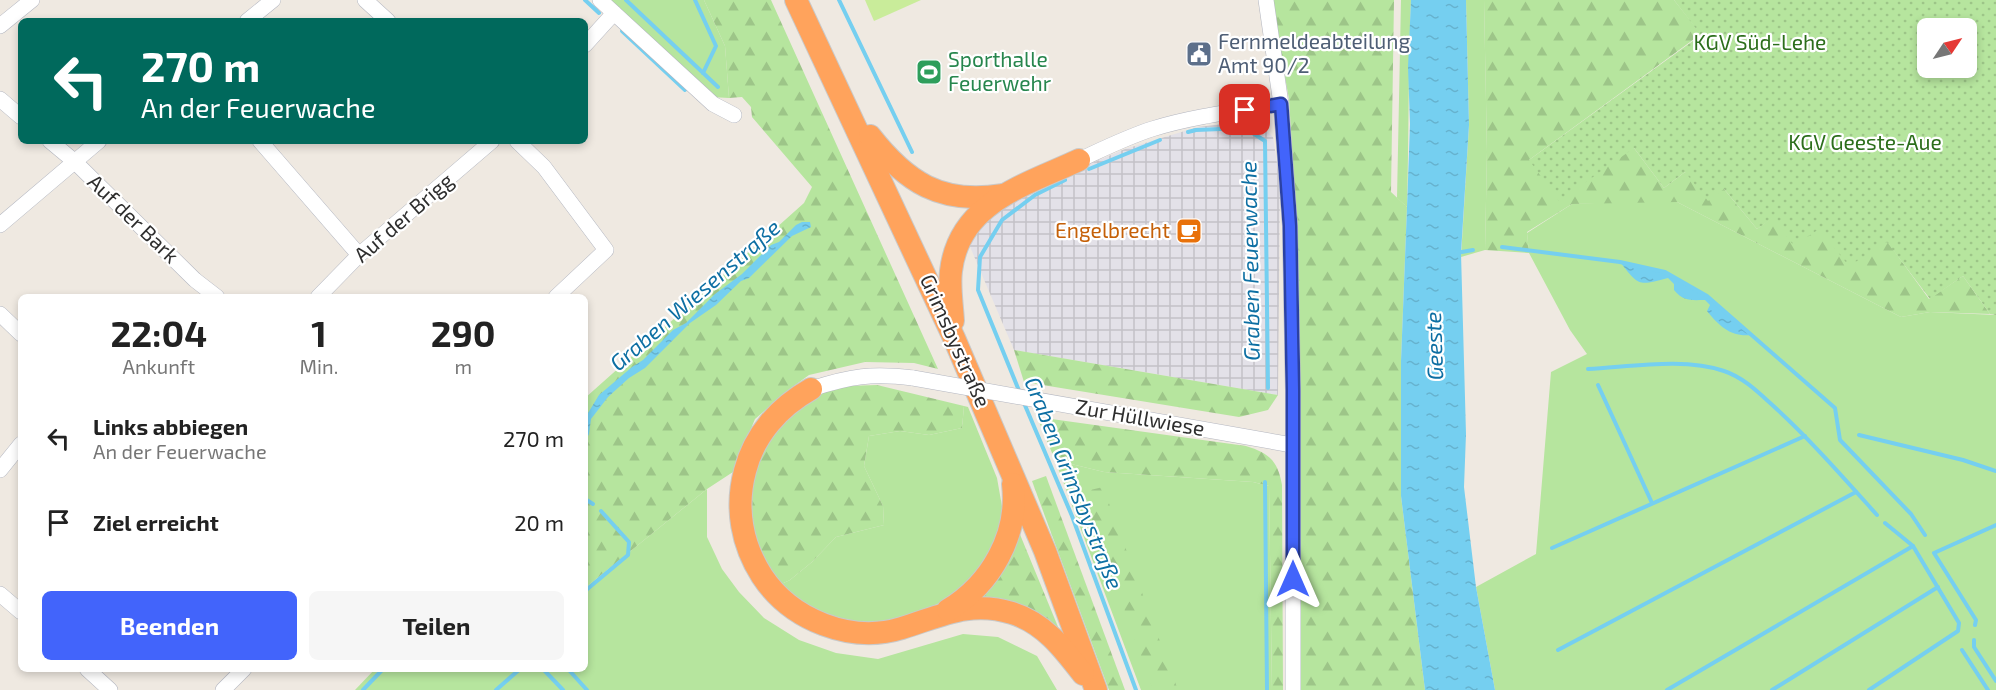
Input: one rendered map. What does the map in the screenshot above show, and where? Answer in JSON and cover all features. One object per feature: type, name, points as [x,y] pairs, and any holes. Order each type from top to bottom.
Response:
[{"type":"highway","name":"Grimsbystraße","points":[[796,0],[954,338],[1045,551],[1095,690]]},
{"type":"highway","points":[[849,110],[893,163],[911,179],[925,187],[947,195],[970,198],[1002,195]]},
{"type":"highway","points":[[954,338],[950,284],[954,254],[968,226],[983,209],[1002,195],[1079,160]]},
{"type":"highway","points":[[811,389],[800,395],[768,424],[759,436],[747,464],[741,494],[740,509],[745,539],[757,567],[775,592],[792,607],[811,619],[840,630],[886,632],[901,629],[941,614],[977,607],[1014,613],[1046,631],[1095,690]]},
{"type":"highway","points":[[941,614],[972,592],[985,579],[1004,546],[1013,509],[1011,471]]},
{"type":"street","points":[[0,26],[32,0]]},
{"type":"street","points":[[251,18],[273,0]]},
{"type":"street","points":[[365,0],[385,18]]},
{"type":"street","points":[[600,0],[713,104],[734,115]]},
{"type":"street","points":[[1266,0],[1281,104],[1290,226],[1293,690]]},
{"type":"street","points":[[588,42],[614,13]]},
{"type":"street","points":[[0,99],[18,114]]},
{"type":"street","points":[[1079,160],[1130,137],[1166,125],[1281,104]]},
{"type":"street","name":"Auf der Bark","points":[[54,144],[74,161],[195,280],[213,294]]},
{"type":"street","points":[[0,225],[95,144]]},
{"type":"street","points":[[263,144],[358,255]]},
{"type":"street","name":"Auf der Brigg","points":[[321,294],[358,255],[488,144]]},
{"type":"street","points":[[520,144],[544,167],[606,250],[559,294]]},
{"type":"street","points":[[0,314],[18,331]]},
{"type":"street","name":"Zur Hüllwiese","points":[[811,389],[856,376],[913,378],[1292,445]]},
{"type":"street","points":[[0,470],[18,448]]},
{"type":"street","points":[[0,594],[18,609]]},
{"type":"street","points":[[90,672],[111,690]]},
{"type":"street","points":[[223,690],[241,672]]},
{"type":"shaded area","points":[[1258,122],[1273,137],[1280,183],[1278,395],[1014,350],[968,242],[989,212],[1024,192],[1125,149],[1198,127]]},
{"type":"green space","points":[[608,0],[704,0],[725,46],[729,98],[712,97]]},
{"type":"green space","points":[[704,0],[771,0],[938,369],[914,363],[865,362],[809,375],[755,419],[733,472],[707,489],[588,586],[588,395],[804,203],[812,187],[752,117],[751,107],[742,97],[729,98],[725,46]]},
{"type":"green space","points":[[865,0],[921,0],[874,21]]},
{"type":"green space","points":[[1271,0],[1394,0],[1391,192],[1407,207],[1401,361],[1401,496],[1425,690],[1301,690],[1297,227],[1289,99]]},
{"type":"green space","points":[[1401,0],[1411,0],[1407,207],[1397,198]]},
{"type":"green space","points":[[1466,0],[1484,0],[1487,152],[1485,250],[1461,257],[1469,125]]},
{"type":"green space","points":[[1484,0],[1674,0],[1701,34],[1529,160],[1634,148],[1664,188],[1685,172],[1724,189],[1757,229],[1773,217],[1887,241],[1929,299],[1963,276],[1990,314],[1930,312],[1901,317],[1677,202],[1572,204],[1527,232],[1529,253],[1485,250],[1487,152]]},
{"type":"green space","name":"KGV Geeste-Aue","points":[[1674,0],[1996,0],[1996,315],[1990,314],[1963,276],[1930,299],[1887,242],[1849,266],[1819,229],[1794,246],[1773,218],[1757,229],[1724,189],[1708,201],[1685,172],[1664,188],[1634,148],[1559,201],[1529,160],[1701,35]]},
{"type":"green space","points":[[1677,202],[1901,317],[1930,312],[1996,315],[1996,690],[1495,690],[1476,587],[1536,554],[1551,372],[1587,354],[1570,330],[1529,253],[1527,233],[1572,204]]},
{"type":"green space","points":[[1014,350],[1278,395],[1268,410],[1239,417],[1024,382]]},
{"type":"green space","points":[[877,385],[964,406],[962,428],[929,435],[900,431],[869,436],[864,466],[883,506],[884,525],[836,537],[812,562],[790,580],[777,586],[753,546],[748,485],[778,421],[823,391],[847,386]]},
{"type":"green space","points":[[964,406],[968,407],[997,478],[1003,512],[998,543],[961,593],[903,620],[840,624],[777,586],[790,580],[812,562],[836,537],[884,525],[883,506],[864,466],[869,436],[900,431],[929,435],[962,428]]},
{"type":"green space","points":[[1037,417],[1246,446],[1271,459],[1278,470],[1282,485],[1283,690],[1272,690],[1269,486],[1253,482],[1104,472],[1055,460]]},
{"type":"green space","points":[[1055,460],[1104,472],[1253,482],[1269,486],[1272,690],[1141,690]]},
{"type":"green space","points":[[1046,476],[1125,690],[1109,690],[1032,481]]},
{"type":"green space","points":[[1103,487],[1178,690],[1153,690],[1082,492]]},
{"type":"green space","points":[[707,489],[707,537],[722,569],[739,592],[764,618],[799,640],[836,653],[878,659],[963,634],[998,637],[1037,656],[1057,690],[355,690],[372,672],[588,672],[588,586]]},
{"type":"green space","points":[[1014,520],[1063,639],[968,603]]},
{"type":"water","name":"Geeste","points":[[1411,0],[1466,0],[1469,125],[1461,253],[1466,434],[1464,487],[1476,587],[1495,690],[1425,690],[1401,496],[1401,361],[1410,124],[1408,67]]},
{"type":"water","points":[[810,222],[811,227],[792,236],[749,278],[741,281],[716,305],[690,323],[645,368],[629,378],[608,397],[591,419],[588,436],[588,413],[599,395],[643,360],[673,330],[686,323],[715,294],[742,274],[771,245],[779,242],[796,225]]},
{"type":"water","points":[[1620,262],[1665,272],[1707,296],[1751,335],[1726,330],[1707,311],[1710,305],[1705,300],[1688,300],[1681,297],[1674,290],[1674,284],[1668,278],[1640,282],[1631,276]]},
{"type":"waterway","points":[[585,0],[599,13]]},
{"type":"waterway","points":[[626,0],[718,87]]},
{"type":"waterway","points":[[695,0],[716,46],[703,73]]},
{"type":"waterway","name":"Graben Grimsbystraße","points":[[839,0],[912,152]]},
{"type":"waterway","points":[[622,31],[685,90]]},
{"type":"waterway","name":"Graben Feuerwache","points":[[1188,132],[1245,128],[1265,141],[1268,388]]},
{"type":"waterway","name":"Graben Feuerwache","points":[[1089,169],[1160,140]]},
{"type":"waterway","name":"Graben Feuerwache","points":[[1020,393],[978,290],[980,257],[1002,220],[1035,195],[1065,180]]},
{"type":"waterway","points":[[1502,247],[1620,262],[1665,272],[1707,296],[1835,408],[1840,440],[1911,514],[1925,535]]},
{"type":"waterway","points":[[1456,253],[1473,250]]},
{"type":"waterway","points":[[1588,369],[1692,364],[1724,371],[1737,377],[1759,393],[1797,429],[1877,515]]},
{"type":"waterway","points":[[1598,385],[1652,503]]},
{"type":"waterway","name":"Graben Grimsbystraße","points":[[1024,403],[1072,516],[1136,690]]},
{"type":"waterway","points":[[1859,435],[1963,460],[1996,471]]},
{"type":"waterway","points":[[1552,548],[1805,436]]},
{"type":"waterway","points":[[1265,482],[1267,690]]},
{"type":"waterway","points":[[1558,650],[1856,492]]},
{"type":"waterway","points":[[588,501],[593,504]]},
{"type":"waterway","points":[[588,588],[628,555],[629,542],[601,511]]},
{"type":"waterway","points":[[1869,690],[1958,631],[1959,623],[1913,546],[1885,523]]},
{"type":"waterway","points":[[1975,625],[1976,620],[1934,553],[1996,525]]},
{"type":"waterway","points":[[1667,690],[1913,546]]},
{"type":"waterway","points":[[1772,690],[1938,587]]},
{"type":"waterway","points":[[1974,640],[1974,647],[1996,681]]},
{"type":"waterway","points":[[1962,650],[1988,690]]},
{"type":"waterway","name":"Graben Wiesenstraße","points":[[363,690],[380,672]]},
{"type":"waterway","points":[[496,690],[517,672]]},
{"type":"waterway","points":[[546,672],[563,690]]},
{"type":"waterway","points":[[571,672],[587,690]]},
{"type":"place","name":"Fernmeldeabteilung Amt 90/2","points":[[1199,54]]},
{"type":"place","name":"Sporthalle Feuerwehr","points":[[929,72]]},
{"type":"place","name":"Engelbrecht","points":[[1189,231]]},
{"type":"route","points":[[1245,110],[1281,104],[1290,226],[1293,579]]},
{"type":"park label","name":"KGV Süd-Lehe","points":[[1760,43]]}]
